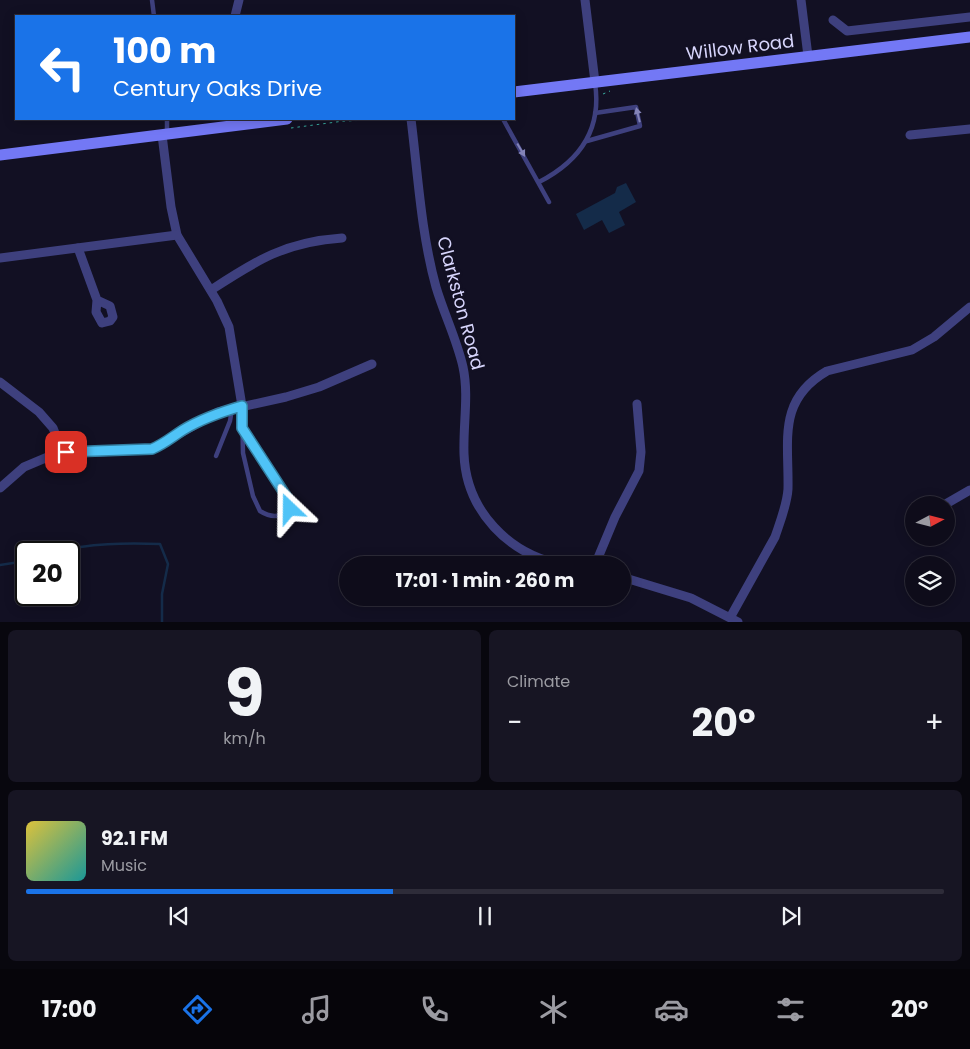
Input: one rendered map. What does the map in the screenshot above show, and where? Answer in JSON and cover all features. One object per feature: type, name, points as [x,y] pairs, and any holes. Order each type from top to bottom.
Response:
[{"type":"street","points":[[235,15],[239,0]]},
{"type":"street","points":[[585,0],[595,82]]},
{"type":"street","points":[[801,0],[808,56]]},
{"type":"street","points":[[833,20],[847,31],[970,17]]},
{"type":"street","name":"Willow Road","points":[[515,92],[970,37]]},
{"type":"street","points":[[0,155],[165,135],[246,121],[266,120]]},
{"type":"street","name":"Clarkston Road","points":[[411,120],[429,256],[465,380],[464,452],[468,482],[485,518],[505,540],[534,556]]},
{"type":"street","points":[[910,134],[970,129]]},
{"type":"street","points":[[165,135],[171,207],[177,235],[211,290],[229,327],[242,406]]},
{"type":"street","points":[[0,258],[177,235]]},
{"type":"street","points":[[211,290],[255,261],[278,250],[324,239],[342,238]]},
{"type":"street","points":[[78,248],[96,300]]},
{"type":"street","points":[[631,580],[670,591],[735,619],[780,524],[788,492],[787,430],[790,416],[799,394],[817,377],[827,371],[912,350],[934,337],[970,307]]},
{"type":"street","points":[[0,488],[24,467],[60,448],[81,452],[152,449],[199,421],[242,406],[286,397],[311,389],[372,364]]},
{"type":"street","points":[[0,382],[39,412],[52,428],[60,448]]},
{"type":"street","points":[[599,556],[615,517],[639,471],[641,452],[637,404]]},
{"type":"street","points":[[955,499],[970,490]]},
{"type":"lane","points":[[152,0],[154,15]]},
{"type":"lane","points":[[539,182],[559,170],[587,141],[595,113],[595,82]]},
{"type":"lane","points":[[587,141],[640,126],[636,107],[595,113]]},
{"type":"lane","points":[[165,135],[166,120]]},
{"type":"lane","points":[[504,120],[549,202]]},
{"type":"lane","points":[[242,406],[242,428],[243,453],[253,496],[260,511],[267,516],[277,517],[285,514],[290,509],[290,502],[242,428]]},
{"type":"lane","points":[[216,456],[230,421],[232,409]]},
{"type":"water","points":[[626,183],[636,202],[619,212],[625,225],[609,233],[602,220],[584,230],[576,214],[615,193],[617,187]]},
{"type":"waterway","points":[[80,547],[95,545],[160,544],[168,564],[162,594],[162,622]]},
{"type":"waterway","points":[[0,565],[15,563]]},
{"type":"route","points":[[66,452],[152,449],[199,421],[218,412],[242,406],[242,428],[290,502],[290,509]]}]
